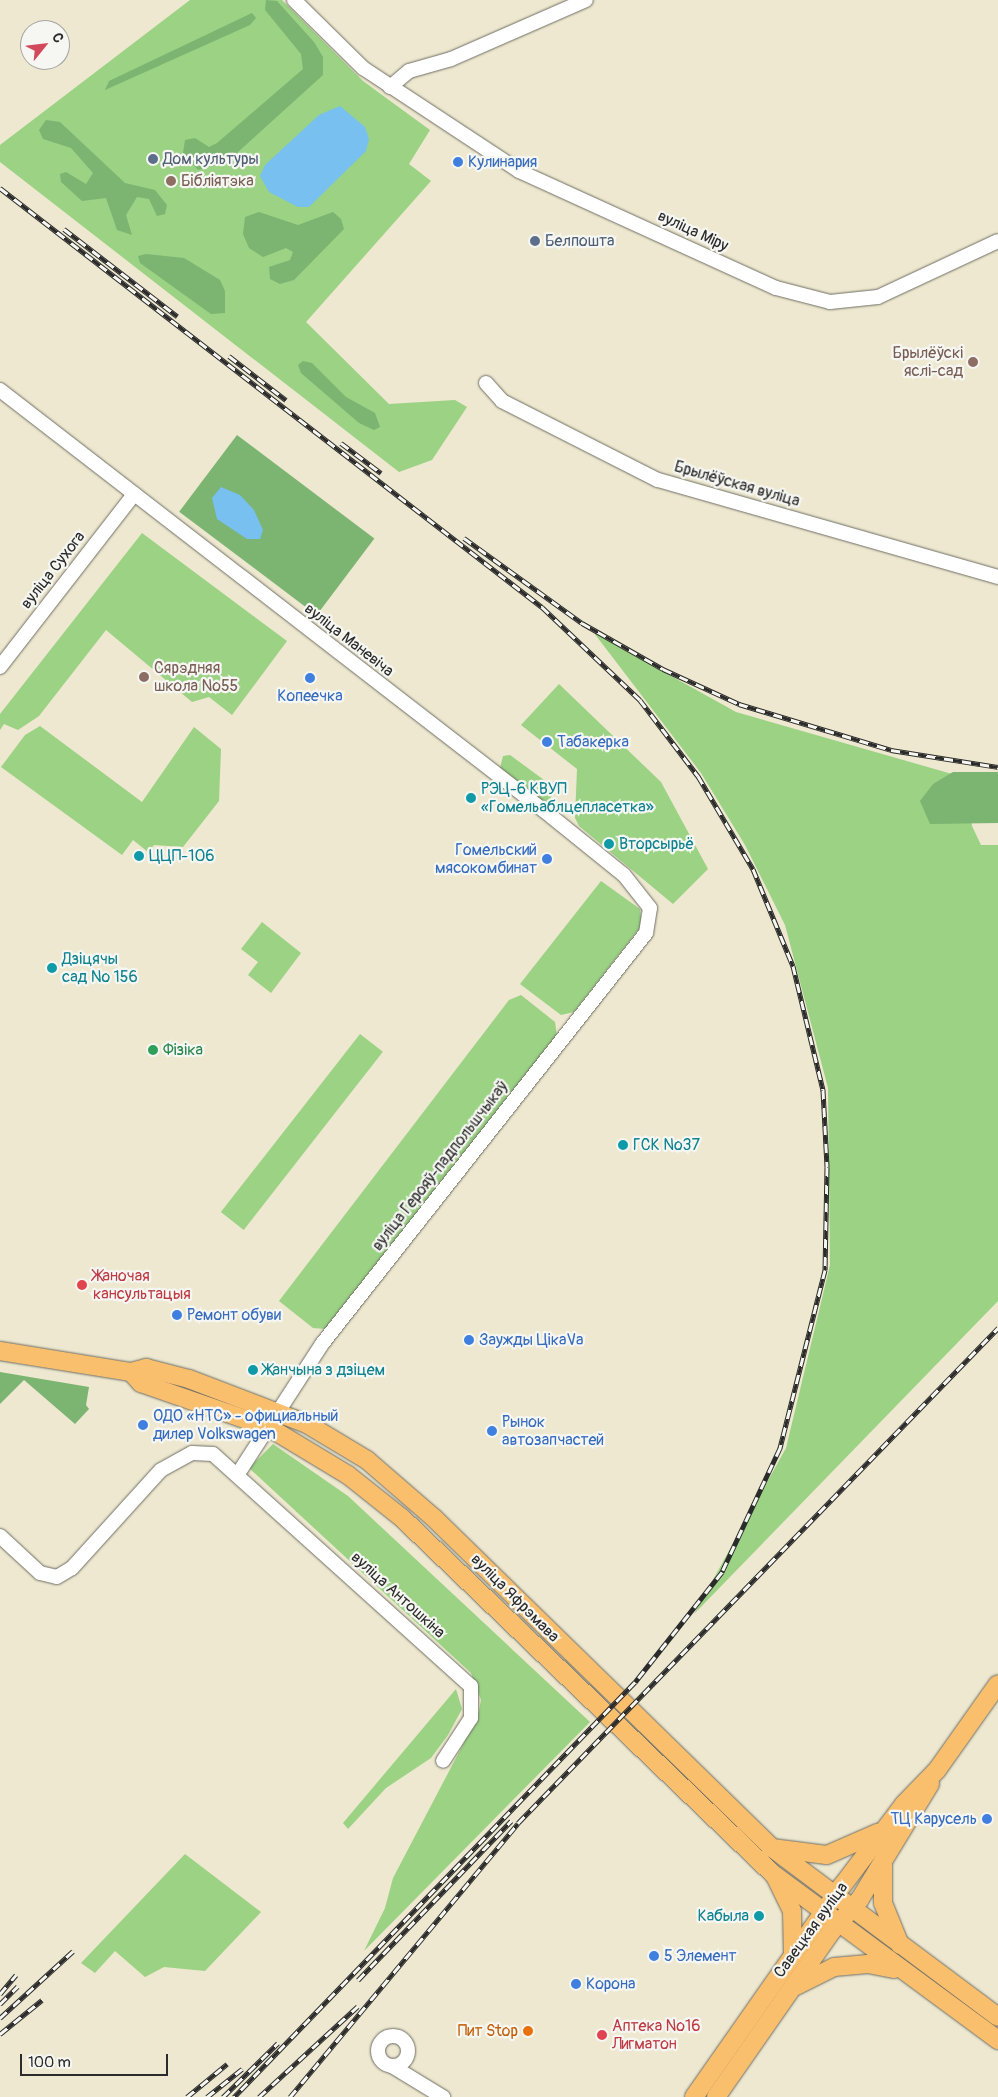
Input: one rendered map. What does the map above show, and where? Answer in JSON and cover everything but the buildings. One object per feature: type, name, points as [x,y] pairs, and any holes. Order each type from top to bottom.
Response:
[{"type":"main road","name":"вуліца Яфрэмава","points":[[0,1352],[131,1372],[146,1368],[189,1379],[277,1412],[336,1440],[390,1478],[772,1848],[850,1910],[998,2017]]},
{"type":"main road","name":"вуліца Яфрэмава","points":[[131,1372],[140,1383],[270,1428],[327,1461],[402,1518],[773,1874],[900,1970],[998,2040]]},
{"type":"main road","name":"Савецкая вуліца","points":[[716,2097],[789,1991],[883,1864],[937,1770],[998,1684]]},
{"type":"main road","points":[[660,1766],[662,1754],[673,1753]]},
{"type":"main road","name":"Савецкая вуліца","points":[[694,2097],[834,1896],[890,1822],[937,1770]]},
{"type":"main road","points":[[772,1848],[827,1856],[862,1843],[890,1822]]},
{"type":"main road","points":[[883,1864],[883,1903],[902,1948]]},
{"type":"main road","points":[[773,1874],[792,1911],[793,1954]]},
{"type":"main road","points":[[789,1991],[834,1967],[868,1964],[900,1970]]},
{"type":"street","name":"вуліца Міру","points":[[294,0],[350,57],[390,87],[555,189],[738,272],[813,299],[851,302],[889,294],[998,241]]},
{"type":"street","points":[[390,87],[409,71],[451,59],[586,0]]},
{"type":"street","name":"Брылёўская вуліца","points":[[486,383],[502,401],[658,480],[998,577]]},
{"type":"street","name":"вуліца Маневіча","points":[[0,390],[624,875],[646,899],[650,920],[646,933]]},
{"type":"street","name":"вуліца Сухога","points":[[0,667],[134,494]]},
{"type":"street","name":"вуліца Герояў-падпольшчыкаў","points":[[270,1428],[277,1412],[327,1337],[646,933]]},
{"type":"street","points":[[238,1474],[270,1428]]},
{"type":"street","name":"вуліца Антошкіна","points":[[0,1536],[40,1573],[57,1577],[72,1568],[161,1470],[180,1457],[213,1454],[238,1474],[471,1686],[471,1718],[443,1760]]},
{"type":"street","points":[[422,2082],[408,2053],[397,2036],[383,2038],[378,2047],[379,2059],[422,2082],[443,2097]]},
{"type":"street","points":[[392,2066],[399,2065],[408,2053]]},
{"type":"green space","points":[[190,0],[282,0],[363,81],[430,130],[409,164],[431,181],[306,322],[389,404],[455,400],[467,407],[432,460],[399,472],[0,162],[0,145]]},
{"type":"green space","points":[[266,0],[277,1],[314,42],[323,57],[323,75],[227,162],[198,170],[183,153],[185,140],[195,138],[209,147],[217,143],[303,69],[301,54],[265,10]]},
{"type":"green space","points":[[252,13],[256,18],[250,25],[105,90],[109,81]]},
{"type":"green space","points":[[46,120],[60,122],[125,183],[155,190],[167,205],[165,214],[157,216],[149,199],[137,197],[126,215],[132,235],[117,230],[106,198],[82,201],[61,182],[60,174],[66,172],[86,184],[93,173],[71,148],[43,139],[39,130]]},
{"type":"green space","points":[[259,212],[298,225],[333,212],[341,219],[344,229],[294,280],[280,284],[270,279],[269,267],[290,260],[293,252],[286,248],[263,257],[249,248],[243,234],[245,217]]},
{"type":"green space","points":[[146,254],[184,258],[220,280],[225,291],[225,313],[211,314],[140,263],[138,256]]},
{"type":"green space","points":[[303,361],[312,363],[346,397],[375,413],[380,427],[374,430],[359,423],[301,373],[298,365]]},
{"type":"green space","points":[[237,435],[374,539],[317,615],[179,512]]},
{"type":"green space","points":[[142,533],[287,641],[232,715],[209,697],[192,702],[106,630],[39,716],[18,730],[4,724],[0,730],[0,714]]},
{"type":"green space","points":[[594,633],[736,712],[966,778],[972,826],[981,845],[998,845],[998,1301],[694,1614],[786,1448],[830,1265],[828,1088],[785,925],[745,845],[701,773]]},
{"type":"green space","points":[[559,684],[661,782],[708,869],[673,904],[579,826],[575,818],[577,769],[521,725]]},
{"type":"green space","points":[[40,726],[142,802],[194,727],[221,749],[219,801],[183,847],[154,845],[148,852],[133,840],[122,855],[1,767],[25,735]]},
{"type":"green space","points":[[510,755],[555,788],[549,802],[542,801],[500,768],[503,756]]},
{"type":"green space","points":[[953,772],[998,772],[998,823],[930,824],[920,801],[933,784]]},
{"type":"green space","points":[[601,881],[640,909],[642,925],[574,1012],[561,1015],[520,984]]},
{"type":"green space","points":[[262,922],[301,953],[271,993],[248,975],[258,962],[241,949]]},
{"type":"green space","points":[[521,995],[555,1022],[557,1036],[325,1329],[313,1328],[279,1301],[509,1000]]},
{"type":"green space","points":[[360,1034],[383,1052],[244,1230],[221,1212]]},
{"type":"green space","points":[[0,1372],[89,1387],[86,1405],[89,1409],[75,1424],[24,1380],[0,1404]]},
{"type":"green space","points":[[273,1444],[348,1496],[590,1722],[364,1951],[385,1908],[393,1878],[478,1716],[481,1700],[471,1673],[249,1468]]},
{"type":"green space","points":[[456,1689],[462,1709],[448,1735],[431,1758],[386,1788],[348,1829],[343,1823]]},
{"type":"green space","points":[[185,1854],[261,1912],[205,1971],[164,1967],[145,1977],[115,1951],[95,1973],[81,1963]]},
{"type":"water","points":[[340,106],[365,127],[369,139],[366,151],[309,207],[298,207],[269,192],[260,176],[265,165],[319,115]]},
{"type":"water","points":[[221,487],[240,495],[254,510],[263,530],[260,539],[247,539],[217,519],[212,498]]},
{"type":"railway","points":[[0,188],[542,607],[640,700],[698,776],[753,869],[793,966],[823,1090],[827,1167],[825,1270],[780,1448],[722,1572],[635,1682],[234,2097]]},
{"type":"railway","points":[[64,229],[177,316]]},
{"type":"railway","points":[[229,356],[286,400]]},
{"type":"railway","points":[[341,443],[381,473]]},
{"type":"railway","points":[[464,538],[582,623],[663,669],[739,704],[891,750],[998,767]]},
{"type":"railway","points":[[290,2097],[518,1823],[998,1328]]},
{"type":"railway","points":[[358,1980],[511,1821]]},
{"type":"railway","points":[[0,2018],[73,1951]]},
{"type":"railway","points":[[0,1994],[16,1975]]},
{"type":"railway","points":[[0,2004],[18,1986]]},
{"type":"railway","points":[[0,2034],[42,2000]]},
{"type":"railway","points":[[259,2097],[358,2006]]},
{"type":"railway","points":[[223,2097],[278,2043]]},
{"type":"railway","points":[[187,2097],[227,2064]]},
{"type":"railway","points":[[207,2097],[242,2069]]},
{"type":"place","name":"Дом культуры","points":[[153,159]]},
{"type":"place","name":"Кулинария","points":[[458,162]]},
{"type":"place","name":"Бібліятэка","points":[[171,181]]},
{"type":"place","name":"Белпошта","points":[[535,241]]},
{"type":"place","name":"Брылёўскі яслі-сад","points":[[973,362]]},
{"type":"place","name":"Сярэдняя школа №55","points":[[144,677]]},
{"type":"place","name":"Копеечка","points":[[310,678]]},
{"type":"place","name":"Табакерка","points":[[547,742]]},
{"type":"place","name":"РЭЦ-6 КВУП «Гомельаблцепласетка»","points":[[471,798]]},
{"type":"place","name":"Вторсырьё","points":[[609,844]]},
{"type":"place","name":"ЦЦП-106","points":[[139,856]]},
{"type":"place","name":"Гомельский мясокомбинат","points":[[547,859]]},
{"type":"place","name":"Дзіцячы сад № 156","points":[[52,968]]},
{"type":"place","name":"Фізіка","points":[[153,1050]]},
{"type":"place","name":"ГСК №37","points":[[623,1145]]},
{"type":"place","name":"Жаночая кансультацыя","points":[[82,1285]]},
{"type":"place","name":"Ремонт обуви","points":[[177,1315]]},
{"type":"place","name":"Заужды ЦікаVа","points":[[469,1340]]},
{"type":"place","name":"Жанчына з дзіцем","points":[[253,1370]]},
{"type":"place","name":"ОДО «НТС» - официальный дилер Volkswagen","points":[[143,1425]]},
{"type":"place","name":"Рынок автозапчастей","points":[[492,1431]]},
{"type":"place","name":"ТЦ Карусель","points":[[987,1819]]},
{"type":"place","name":"Кабыла","points":[[759,1916]]},
{"type":"place","name":"5 Элемент","points":[[654,1956]]},
{"type":"place","name":"Корона","points":[[576,1984]]},
{"type":"place","name":"Пит Stop","points":[[528,2031]]},
{"type":"place","name":"Аптека №16 Лигматон","points":[[602,2035]]}]
